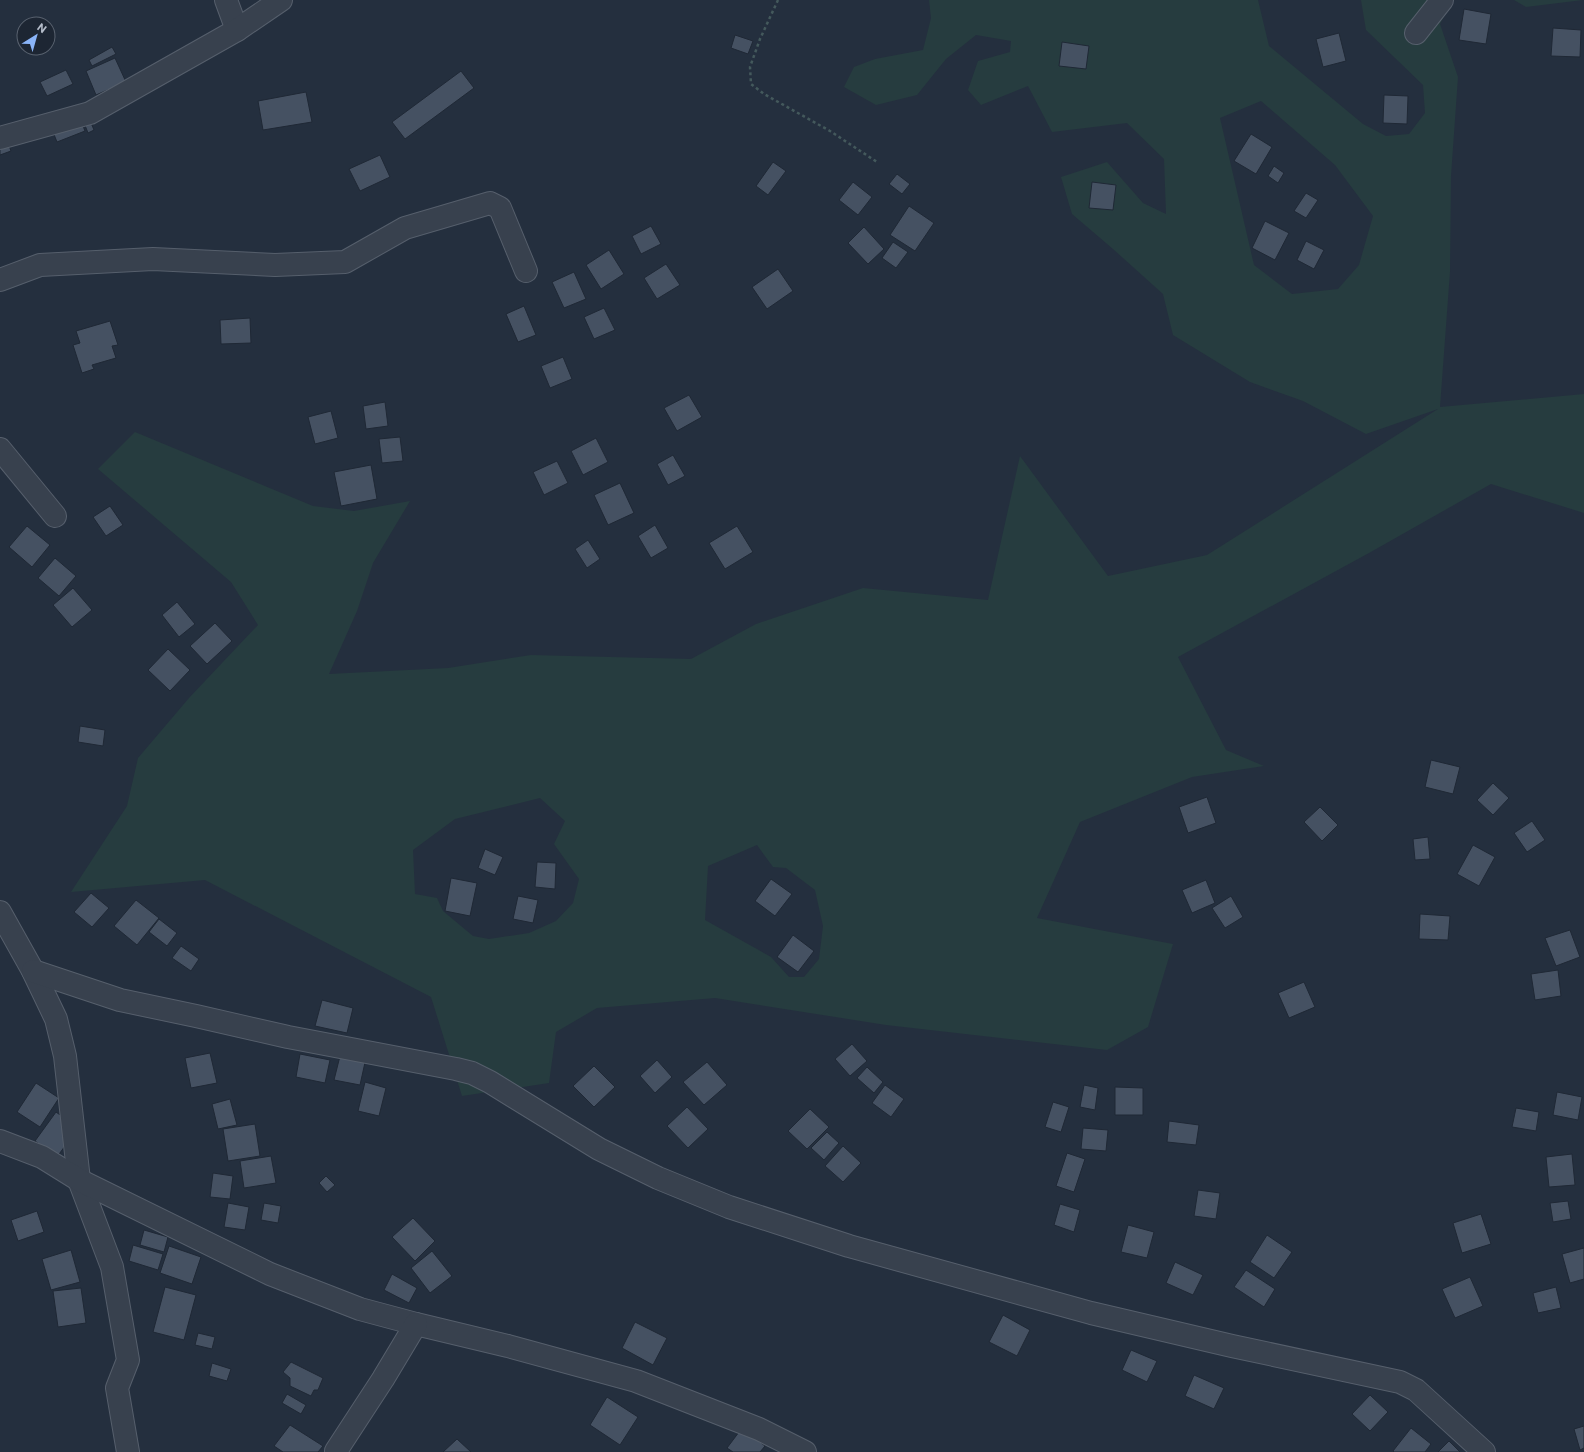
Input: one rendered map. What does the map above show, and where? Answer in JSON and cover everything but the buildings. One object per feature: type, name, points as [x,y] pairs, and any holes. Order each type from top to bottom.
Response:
[{"type":"street","points":[[226,0],[237,30]]},
{"type":"street","points":[[0,138],[90,114],[237,30],[281,0]]},
{"type":"street","points":[[1416,33],[1442,0]]},
{"type":"street","points":[[0,280],[40,265],[153,259],[275,265],[345,262],[405,228],[490,203],[500,208],[526,271]]},
{"type":"street","points":[[0,449],[55,516]]},
{"type":"street","points":[[0,912],[33,971],[56,1019],[65,1056],[79,1180],[112,1267],[128,1360],[117,1388],[128,1452]]},
{"type":"street","points":[[33,971],[120,1000],[288,1038],[472,1073],[490,1082],[599,1149],[658,1178],[729,1207],[849,1246],[1091,1313],[1232,1346],[1400,1382],[1416,1390],[1484,1452]]},
{"type":"street","points":[[0,1141],[42,1157],[79,1180],[270,1274],[360,1309],[508,1346],[636,1381],[758,1429],[805,1452]]},
{"type":"street","points":[[336,1451],[383,1379],[416,1324]]},
{"type":"path","points":[[778,0],[760,39],[750,67],[751,84],[764,94],[830,131],[876,162]]},
{"type":"green space","points":[[929,0],[1258,0],[1269,46],[1363,124],[1386,136],[1409,134],[1425,113],[1423,85],[1366,30],[1361,0],[1452,0],[1440,24],[1458,77],[1451,176],[1450,272],[1440,407],[1584,394],[1584,513],[1491,484],[1369,553],[1178,657],[1226,750],[1264,766],[1192,777],[1080,822],[1037,918],[1173,944],[1148,1027],[1107,1050],[886,1025],[715,998],[597,1008],[556,1032],[549,1083],[462,1096],[431,997],[205,880],[71,892],[127,806],[138,758],[189,698],[258,625],[231,582],[98,469],[135,432],[313,506],[354,511],[410,501],[373,563],[357,611],[329,674],[448,668],[531,655],[691,659],[756,624],[863,588],[988,600],[1020,456],[1108,576],[1207,555],[1438,409],[1366,434],[1303,401],[1250,382],[1173,335],[1163,294],[1072,214],[1061,177],[1107,162],[1143,203],[1166,214],[1164,159],[1127,123],[1052,132],[1028,86],[981,105],[968,90],[978,61],[1010,52],[1011,41],[976,35],[946,59],[917,95],[876,105],[844,87],[854,67],[875,59],[923,50],[931,18]],"holes":[[[1261,101],[1335,165],[1373,216],[1359,265],[1338,289],[1292,294],[1254,265],[1220,118]],[[540,798],[565,821],[554,844],[579,879],[573,903],[556,921],[529,933],[489,939],[473,936],[443,911],[437,898],[415,894],[413,850],[455,819]],[[757,845],[773,867],[786,868],[815,890],[823,926],[819,959],[804,977],[789,977],[771,957],[705,920],[708,866]]]},
{"type":"green space","points":[[1514,0],[1583,0],[1526,7]]}]
